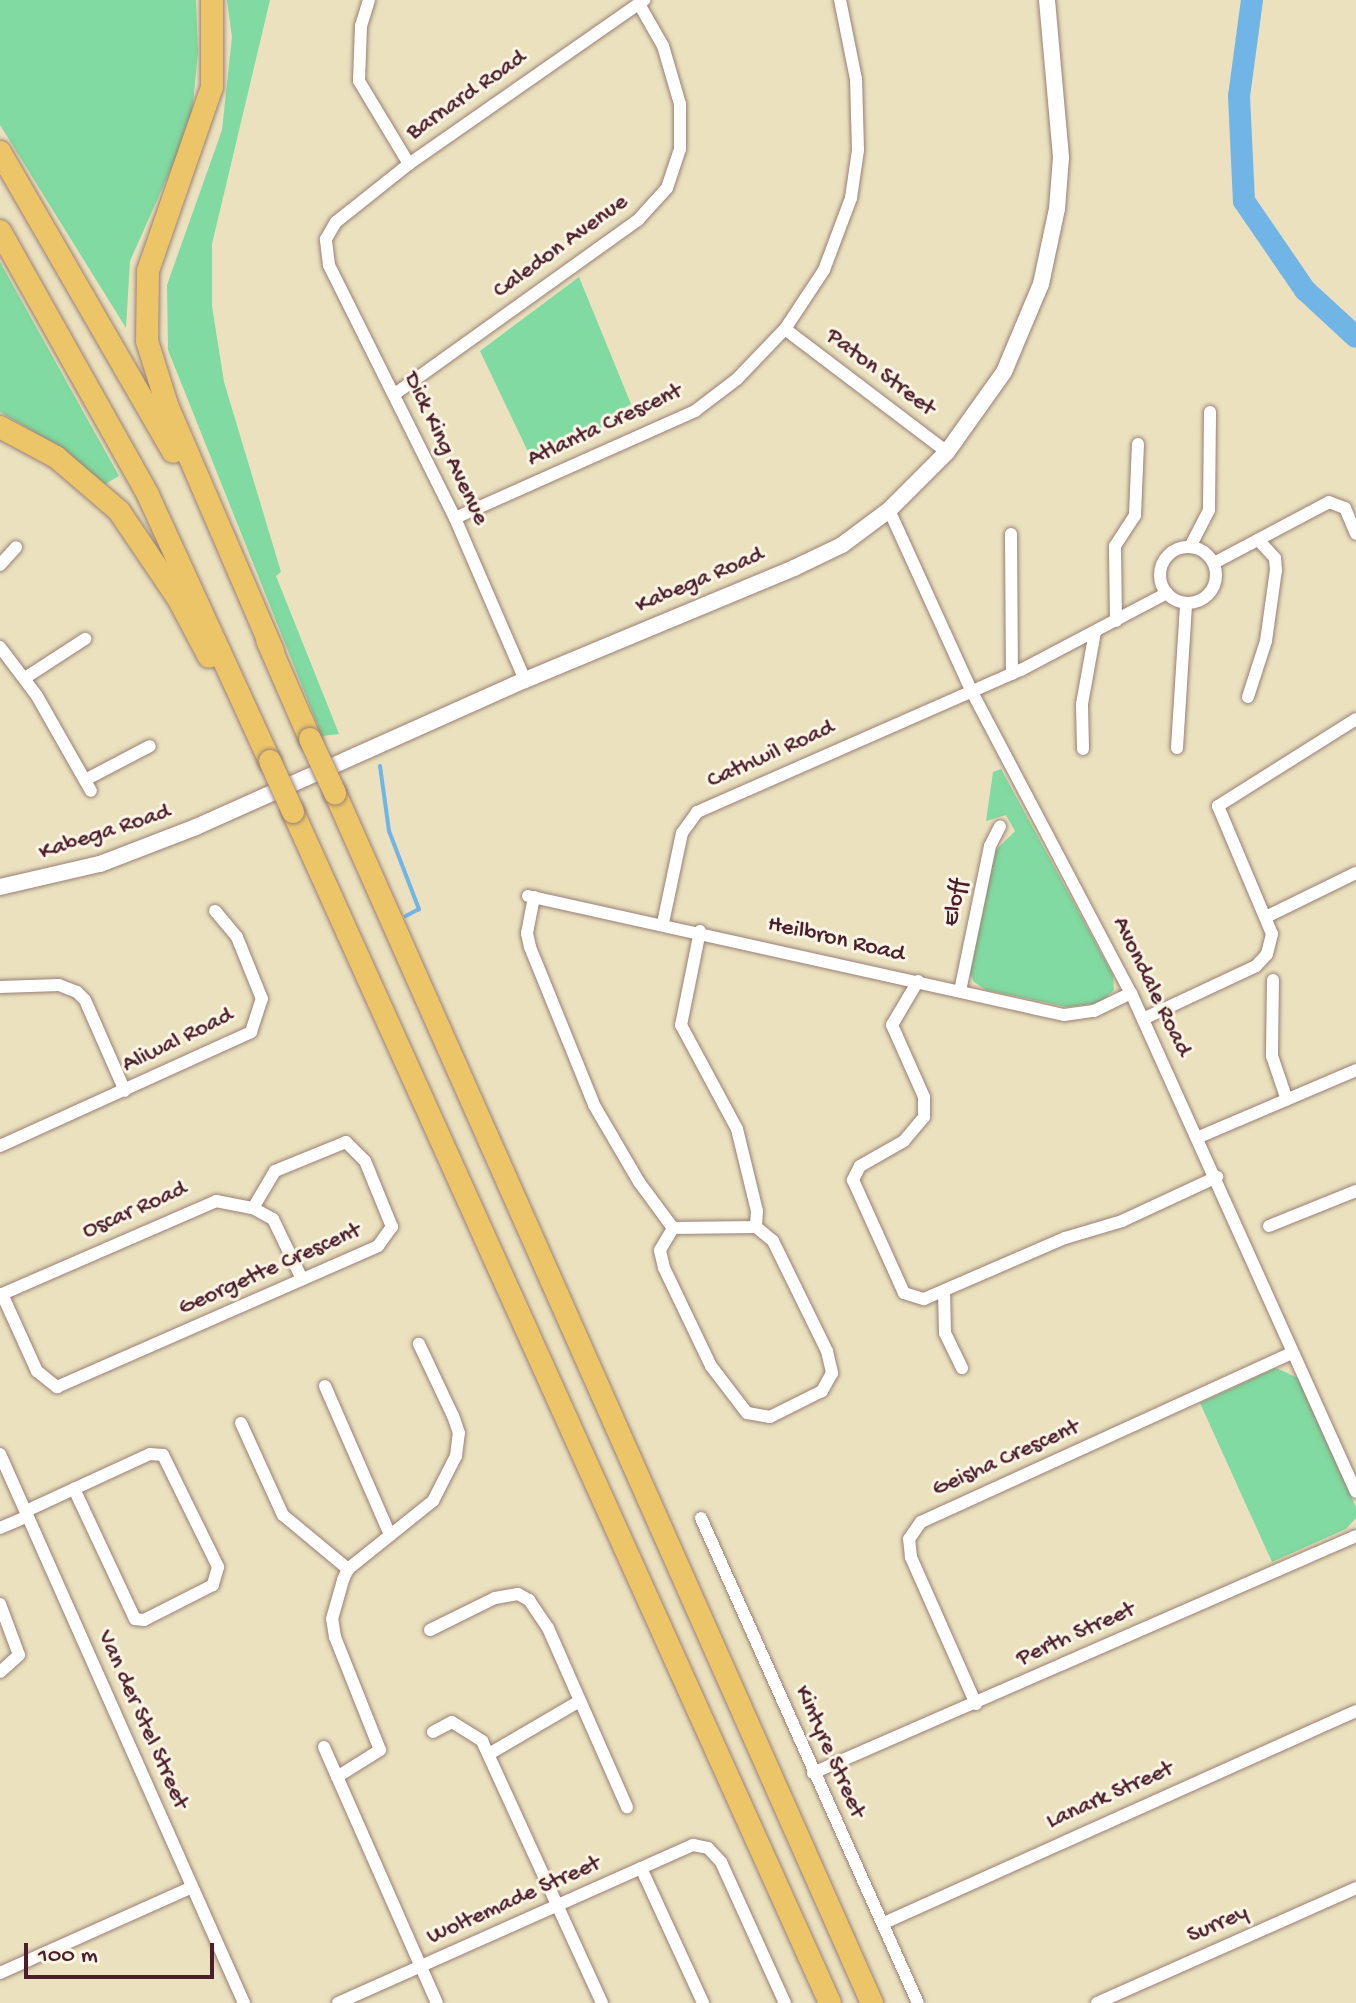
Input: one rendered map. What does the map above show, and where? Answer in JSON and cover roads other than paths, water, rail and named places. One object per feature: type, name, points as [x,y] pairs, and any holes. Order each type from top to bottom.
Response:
[{"type":"highway","points":[[212,0],[212,87],[190,163],[148,271],[147,341],[167,405],[310,739],[872,2003]]},
{"type":"highway","points":[[0,152],[117,348],[273,651]]},
{"type":"highway","points":[[0,231],[148,495],[830,2003]]},
{"type":"highway","points":[[0,427],[56,457],[119,511],[179,600],[270,761]]},
{"type":"street","points":[[369,0],[361,26],[359,81],[409,164]]},
{"type":"street","name":"Atlanta Crescent","points":[[455,518],[695,411],[737,379],[785,329],[824,270],[851,198],[858,150],[856,79],[840,0]]},
{"type":"street","name":"Kabega Road","points":[[0,887],[100,864],[184,832],[525,680],[794,568],[842,545],[889,510],[947,452],[1004,372],[1041,284],[1054,224],[1061,157],[1047,0]]},
{"type":"street","name":"Barnard Road","points":[[326,239],[336,222],[409,164],[641,2]]},
{"type":"street","name":"Caledon Avenue","points":[[395,394],[638,220],[667,188],[680,149],[680,104],[663,46],[641,2]]},
{"type":"street","name":"Dick King Avenue","points":[[326,239],[329,265],[455,518],[525,680]]},
{"type":"street","name":"Paton Street","points":[[785,329],[947,452]]},
{"type":"street","points":[[1186,603],[1167,593],[1160,573],[1165,559],[1190,547],[1209,510],[1210,412]]},
{"type":"street","points":[[1116,621],[1115,546],[1135,515],[1138,444]]},
{"type":"street","points":[[1214,563],[1335,502],[1345,508],[1356,534]]},
{"type":"street","name":"Avondale Road","points":[[889,510],[972,692],[1131,993],[1199,1137],[1356,1492]]},
{"type":"street","points":[[1011,534],[1012,674]]},
{"type":"street","points":[[1248,697],[1266,641],[1276,570],[1275,558],[1258,540]]},
{"type":"street","points":[[0,565],[16,547]]},
{"type":"street","points":[[1190,547],[1214,563]]},
{"type":"street","points":[[1186,603],[1212,591],[1214,563]]},
{"type":"street","name":"Cathwil Road","points":[[663,923],[682,833],[697,812],[1012,674],[1167,593]]},
{"type":"street","points":[[1177,748],[1186,603]]},
{"type":"street","points":[[1083,749],[1087,665],[1095,632]]},
{"type":"street","points":[[25,678],[85,639]]},
{"type":"street","points":[[1072,644],[1087,665]]},
{"type":"street","points":[[0,647],[25,678],[88,786],[150,746]]},
{"type":"street","points":[[1143,1019],[1256,966],[1267,954],[1272,934],[1218,806],[1356,719]]},
{"type":"street","name":"Eloff","points":[[960,991],[990,846],[1000,826]]},
{"type":"street","points":[[1266,917],[1356,873]]},
{"type":"street","name":"Heilbron Road","points":[[673,1228],[639,1182],[589,1092],[530,947],[527,933],[531,897],[700,931],[1064,1015],[1094,1011],[1131,993]]},
{"type":"street","name":"Aliwal Road","points":[[0,1146],[224,1048],[251,1032],[259,1020],[262,999],[257,982],[237,937],[215,911]]},
{"type":"street","points":[[700,931],[681,1025],[737,1129],[757,1211],[756,1227],[782,1256],[827,1351],[832,1373],[822,1391],[761,1419],[747,1413],[711,1366],[664,1268],[660,1250],[673,1228],[756,1227]]},
{"type":"street","points":[[1273,980],[1272,1056],[1287,1100]]},
{"type":"street","points":[[918,981],[892,1025],[924,1097],[924,1117],[904,1141],[860,1166],[853,1180],[904,1293],[924,1299],[1065,1238],[1122,1221],[1217,1177]]},
{"type":"street","points":[[0,987],[59,985],[77,992],[85,1000],[125,1091]]},
{"type":"street","points":[[1199,1137],[1356,1070]]},
{"type":"street","name":"Georgette Crescent","points":[[1,1295],[37,1371],[57,1387],[378,1246],[390,1234],[390,1218],[361,1154],[354,1146],[338,1143],[275,1171],[253,1208]]},
{"type":"street","points":[[1269,1226],[1356,1191]]},
{"type":"street","name":"Oscar Road","points":[[1,1295],[204,1205],[231,1202],[253,1208]]},
{"type":"street","points":[[253,1208],[273,1219],[302,1279]]},
{"type":"street","points":[[944,1291],[945,1333],[962,1368]]},
{"type":"street","points":[[337,1777],[380,1750],[335,1637],[334,1606],[348,1569],[433,1501],[456,1456],[459,1433],[419,1344]]},
{"type":"street","name":"Geisha Crescent","points":[[976,1704],[911,1557],[909,1539],[921,1522],[1292,1353]]},
{"type":"street","points":[[325,1386],[390,1535]]},
{"type":"street","points":[[241,1423],[283,1515],[348,1569]]},
{"type":"street","name":"Van der Stel Street","points":[[0,1454],[244,2003]]},
{"type":"street","points":[[0,1528],[74,1489],[150,1454],[163,1455],[218,1567],[213,1585],[144,1620],[135,1619],[74,1489]]},
{"type":"street","name":"Kintyre Street","points":[[701,1518],[918,2003]]},
{"type":"street","name":"Perth Street","points":[[813,1773],[1356,1536]]},
{"type":"street","points":[[430,1630],[495,1598],[518,1594],[529,1600],[548,1628],[578,1702],[627,1807]]},
{"type":"street","points":[[0,1604],[19,1655],[0,1672]]},
{"type":"street","points":[[489,1754],[578,1702]]},
{"type":"street","name":"Lanark Street","points":[[884,1923],[1356,1711]]},
{"type":"street","points":[[433,1732],[443,1724],[459,1724],[475,1733],[489,1754],[602,2003]]},
{"type":"street","points":[[324,1747],[437,2003]]},
{"type":"street","name":"Woltemade Street","points":[[338,2003],[686,1847],[708,1848],[721,1862],[785,2003]]},
{"type":"street","points":[[641,1868],[703,2003]]},
{"type":"street","points":[[0,1973],[192,1887]]},
{"type":"street","name":"Surrey","points":[[1097,2003],[1356,1888]]},
{"type":"waterway","points":[[1252,0],[1239,96],[1244,201],[1305,290],[1356,337]]},
{"type":"waterway","points":[[380,766],[389,831],[419,909],[406,916]]}]
